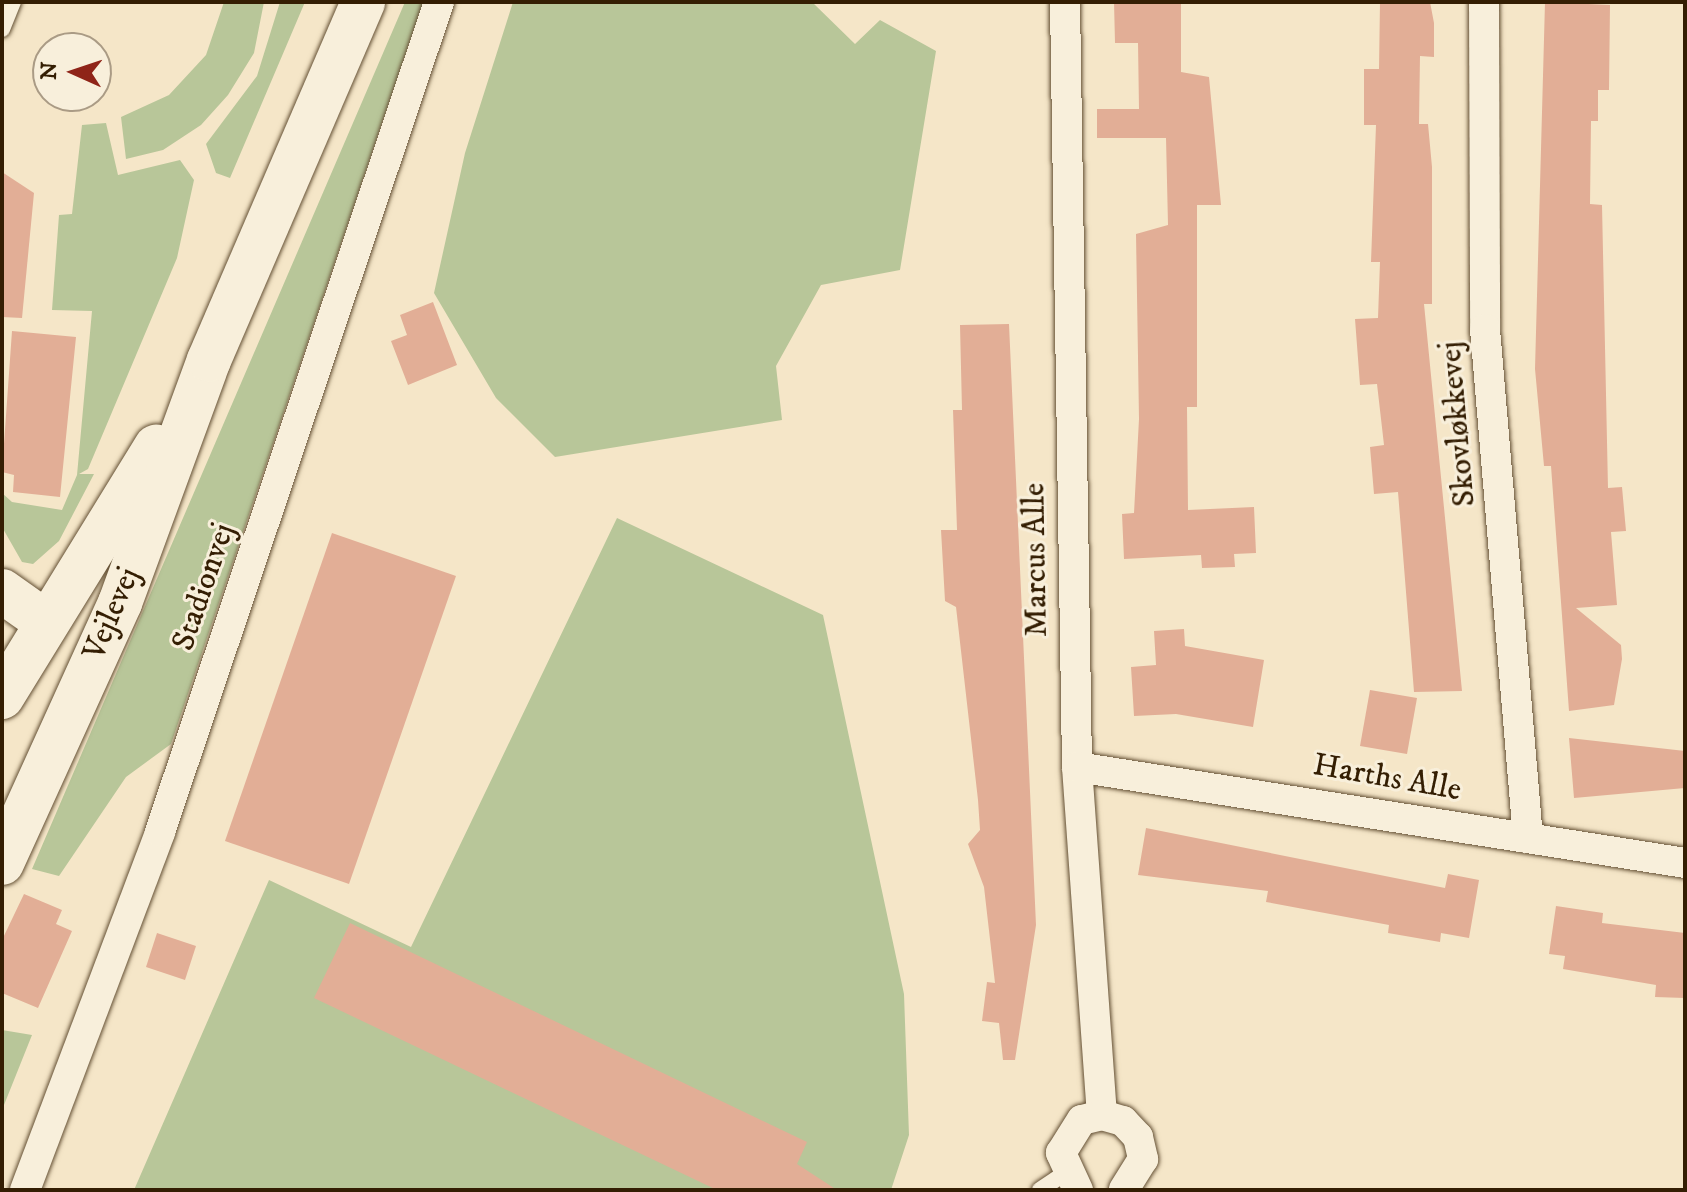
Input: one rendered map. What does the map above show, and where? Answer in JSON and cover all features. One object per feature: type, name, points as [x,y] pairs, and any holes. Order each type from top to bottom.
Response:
[{"type":"main road","name":"Vejlevej","points":[[28,686],[120,603],[209,360],[363,2]]},
{"type":"main road","name":"Vejlevej","points":[[2,863],[28,686],[46,622],[209,360]]},
{"type":"main road","points":[[2,591],[46,622]]},
{"type":"main road","points":[[2,810],[28,686]]},
{"type":"street","name":"Stadionvej","points":[[25,1190],[160,832],[439,2]]},
{"type":"street","name":"Marcus Alle","points":[[1065,2],[1077,767],[1102,1115]]},
{"type":"street","name":"Skovløkkevej","points":[[1484,2],[1485,329],[1528,838]]},
{"type":"street","name":"Harths Alle","points":[[1077,767],[1685,863]]},
{"type":"street","points":[[1061,1185],[1067,1134],[1102,1115],[1123,1121],[1138,1137],[1143,1159],[1124,1190]]},
{"type":"lane","points":[[2,29],[13,2]]},
{"type":"green space","points":[[224,2],[264,2],[254,53],[228,95],[201,125],[163,150],[126,159],[121,117],[169,95],[206,55]]},
{"type":"green space","points":[[280,2],[305,2],[230,178],[216,173],[206,144],[257,76]]},
{"type":"green space","points":[[405,2],[423,2],[171,744],[126,777],[59,876],[32,869]]},
{"type":"green space","points":[[513,2],[812,2],[855,44],[880,20],[936,51],[900,270],[821,285],[776,366],[782,420],[555,457],[496,398],[434,293],[465,153]]},
{"type":"green space","points":[[106,123],[118,175],[180,160],[194,180],[177,258],[88,469],[79,474],[94,474],[59,541],[33,564],[22,562],[2,527],[2,493],[12,502],[62,510],[77,475],[92,311],[52,310],[59,215],[72,214],[82,125]]},
{"type":"green space","points":[[617,518],[823,615],[904,994],[909,1135],[891,1190],[134,1190],[269,880],[411,947]]},
{"type":"green space","points":[[2,1030],[32,1035],[2,1110]]},
{"type":"building","points":[[1114,2],[1181,2],[1181,72],[1209,77],[1221,205],[1197,205],[1197,407],[1187,407],[1188,510],[1254,507],[1256,553],[1234,554],[1235,567],[1202,568],[1201,555],[1124,559],[1122,514],[1134,513],[1139,419],[1136,234],[1168,225],[1166,138],[1097,138],[1097,109],[1139,109],[1138,43],[1115,43]]},
{"type":"building","points":[[1380,2],[1430,2],[1434,23],[1434,57],[1420,56],[1419,124],[1428,124],[1432,167],[1432,304],[1424,304],[1462,691],[1414,692],[1398,492],[1374,494],[1370,447],[1384,445],[1377,384],[1360,385],[1355,319],[1378,318],[1380,262],[1371,262],[1376,125],[1364,125],[1364,69],[1379,69]]},
{"type":"building","points":[[1545,2],[1610,5],[1609,90],[1598,90],[1598,121],[1591,121],[1590,204],[1602,205],[1608,488],[1622,487],[1626,531],[1611,532],[1617,605],[1576,608],[1621,645],[1622,659],[1614,705],[1569,711],[1551,466],[1544,466],[1535,369]]},
{"type":"building","points":[[2,172],[34,193],[22,318],[2,317]]},
{"type":"building","points":[[433,302],[457,365],[408,385],[391,341],[407,335],[400,315]]},
{"type":"building","points":[[1009,324],[1036,925],[1015,1060],[1003,1060],[999,1023],[982,1021],[987,982],[995,983],[984,887],[968,844],[980,830],[978,800],[956,607],[945,601],[941,530],[957,530],[953,410],[962,410],[960,325]]},
{"type":"building","points":[[12,331],[76,337],[60,497],[13,492],[14,475],[2,472]]},
{"type":"building","points":[[332,533],[456,576],[349,884],[225,841]]},
{"type":"building","points":[[1184,629],[1185,646],[1264,660],[1253,727],[1176,714],[1134,716],[1131,667],[1156,665],[1154,631]]},
{"type":"building","points":[[1370,690],[1417,698],[1407,754],[1360,746]]},
{"type":"building","points":[[1569,738],[1685,751],[1685,788],[1574,798]]},
{"type":"building","points":[[1146,828],[1445,888],[1448,874],[1479,880],[1469,938],[1441,933],[1440,942],[1388,933],[1389,925],[1266,902],[1268,891],[1138,875]]},
{"type":"building","points":[[24,894],[62,910],[56,924],[72,931],[38,1008],[2,993],[2,940]]},
{"type":"building","points":[[1556,906],[1603,913],[1602,923],[1685,933],[1685,998],[1655,997],[1656,985],[1563,969],[1565,956],[1549,954]]},
{"type":"building","points":[[350,923],[807,1142],[797,1164],[837,1190],[717,1190],[314,998]]},
{"type":"building","points":[[157,933],[196,946],[185,980],[146,967]]}]
